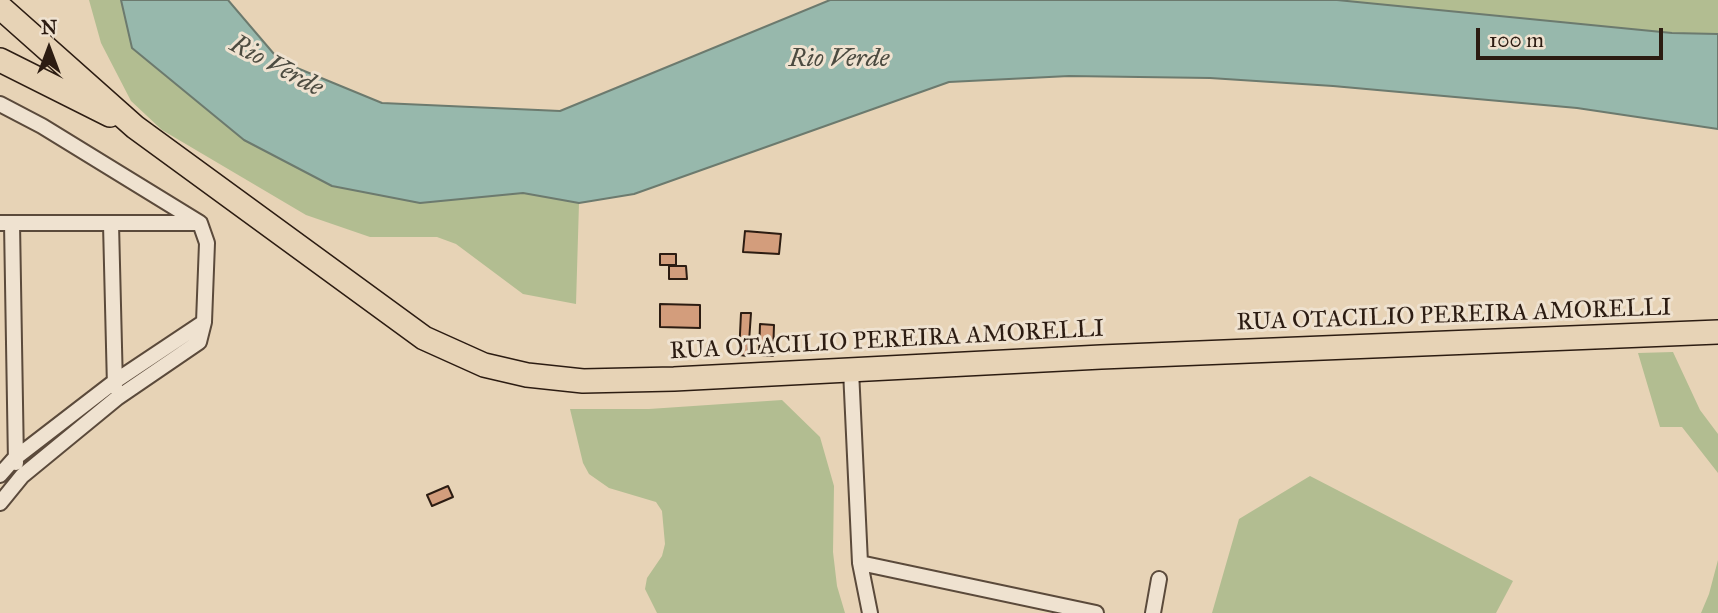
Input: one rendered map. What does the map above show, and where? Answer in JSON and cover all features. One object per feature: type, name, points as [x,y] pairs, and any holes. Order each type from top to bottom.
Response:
[{"type":"main road","name":"RUA OTACILIO PEREIRA AMORELLI","points":[[0,7],[135,127],[424,338],[484,366],[527,375],[583,381],[1101,356],[1718,332]]},
{"type":"main road","name":"RUA OTACILIO PEREIRA AMORELLI","points":[[0,60],[135,127]]},
{"type":"street","points":[[0,104],[43,126],[200,223],[207,243],[204,322],[199,342],[117,398],[22,476],[0,503]]},
{"type":"street","points":[[22,476],[14,459],[6,223],[200,223]]},
{"type":"street","points":[[110,225],[114,382],[117,398]]},
{"type":"street","points":[[0,475],[14,459],[114,382],[204,322]]},
{"type":"street","points":[[851,370],[860,563],[870,613]]},
{"type":"street","points":[[860,563],[1096,613]]},
{"type":"street","points":[[1153,613],[1159,579]]},
{"type":"green space","points":[[89,0],[121,0],[132,48],[244,140],[420,203],[523,193],[579,203],[576,304],[523,294],[456,244],[437,237],[370,237],[306,215],[162,130],[131,101],[101,43]]},
{"type":"green space","points":[[1337,0],[1718,0],[1718,34],[1672,33]]},
{"type":"green space","points":[[1673,352],[1700,410],[1718,434],[1718,473],[1682,427],[1660,427],[1638,353]]},
{"type":"green space","points":[[782,400],[820,437],[834,486],[833,552],[837,586],[845,613],[657,613],[645,589],[647,578],[662,556],[665,544],[662,511],[656,502],[609,488],[589,474],[583,463],[570,409],[649,409]]},
{"type":"green space","points":[[1310,476],[1513,581],[1496,613],[1212,613],[1239,519]]},
{"type":"green space","points":[[1718,560],[1718,613],[1701,613],[1709,594]]},
{"type":"water","name":"Rio Verde","points":[[121,0],[228,0],[280,61],[382,103],[560,111],[830,0],[1337,0],[1672,33],[1718,34],[1718,129],[1577,108],[1210,78],[1069,76],[949,82],[634,194],[579,203],[523,193],[420,203],[332,186],[244,140],[132,48]]},
{"type":"building","points":[[745,231],[781,234],[779,254],[743,252]]},
{"type":"building","points":[[660,254],[676,254],[676,265],[660,265]]},
{"type":"building","points":[[669,266],[686,266],[687,279],[669,279]]},
{"type":"building","points":[[660,304],[700,305],[700,328],[660,327]]},
{"type":"building","points":[[741,313],[751,313],[748,356],[739,355]]},
{"type":"building","points":[[760,324],[774,325],[773,356],[759,355]]},
{"type":"building","points":[[448,486],[453,497],[432,506],[427,495]]}]
